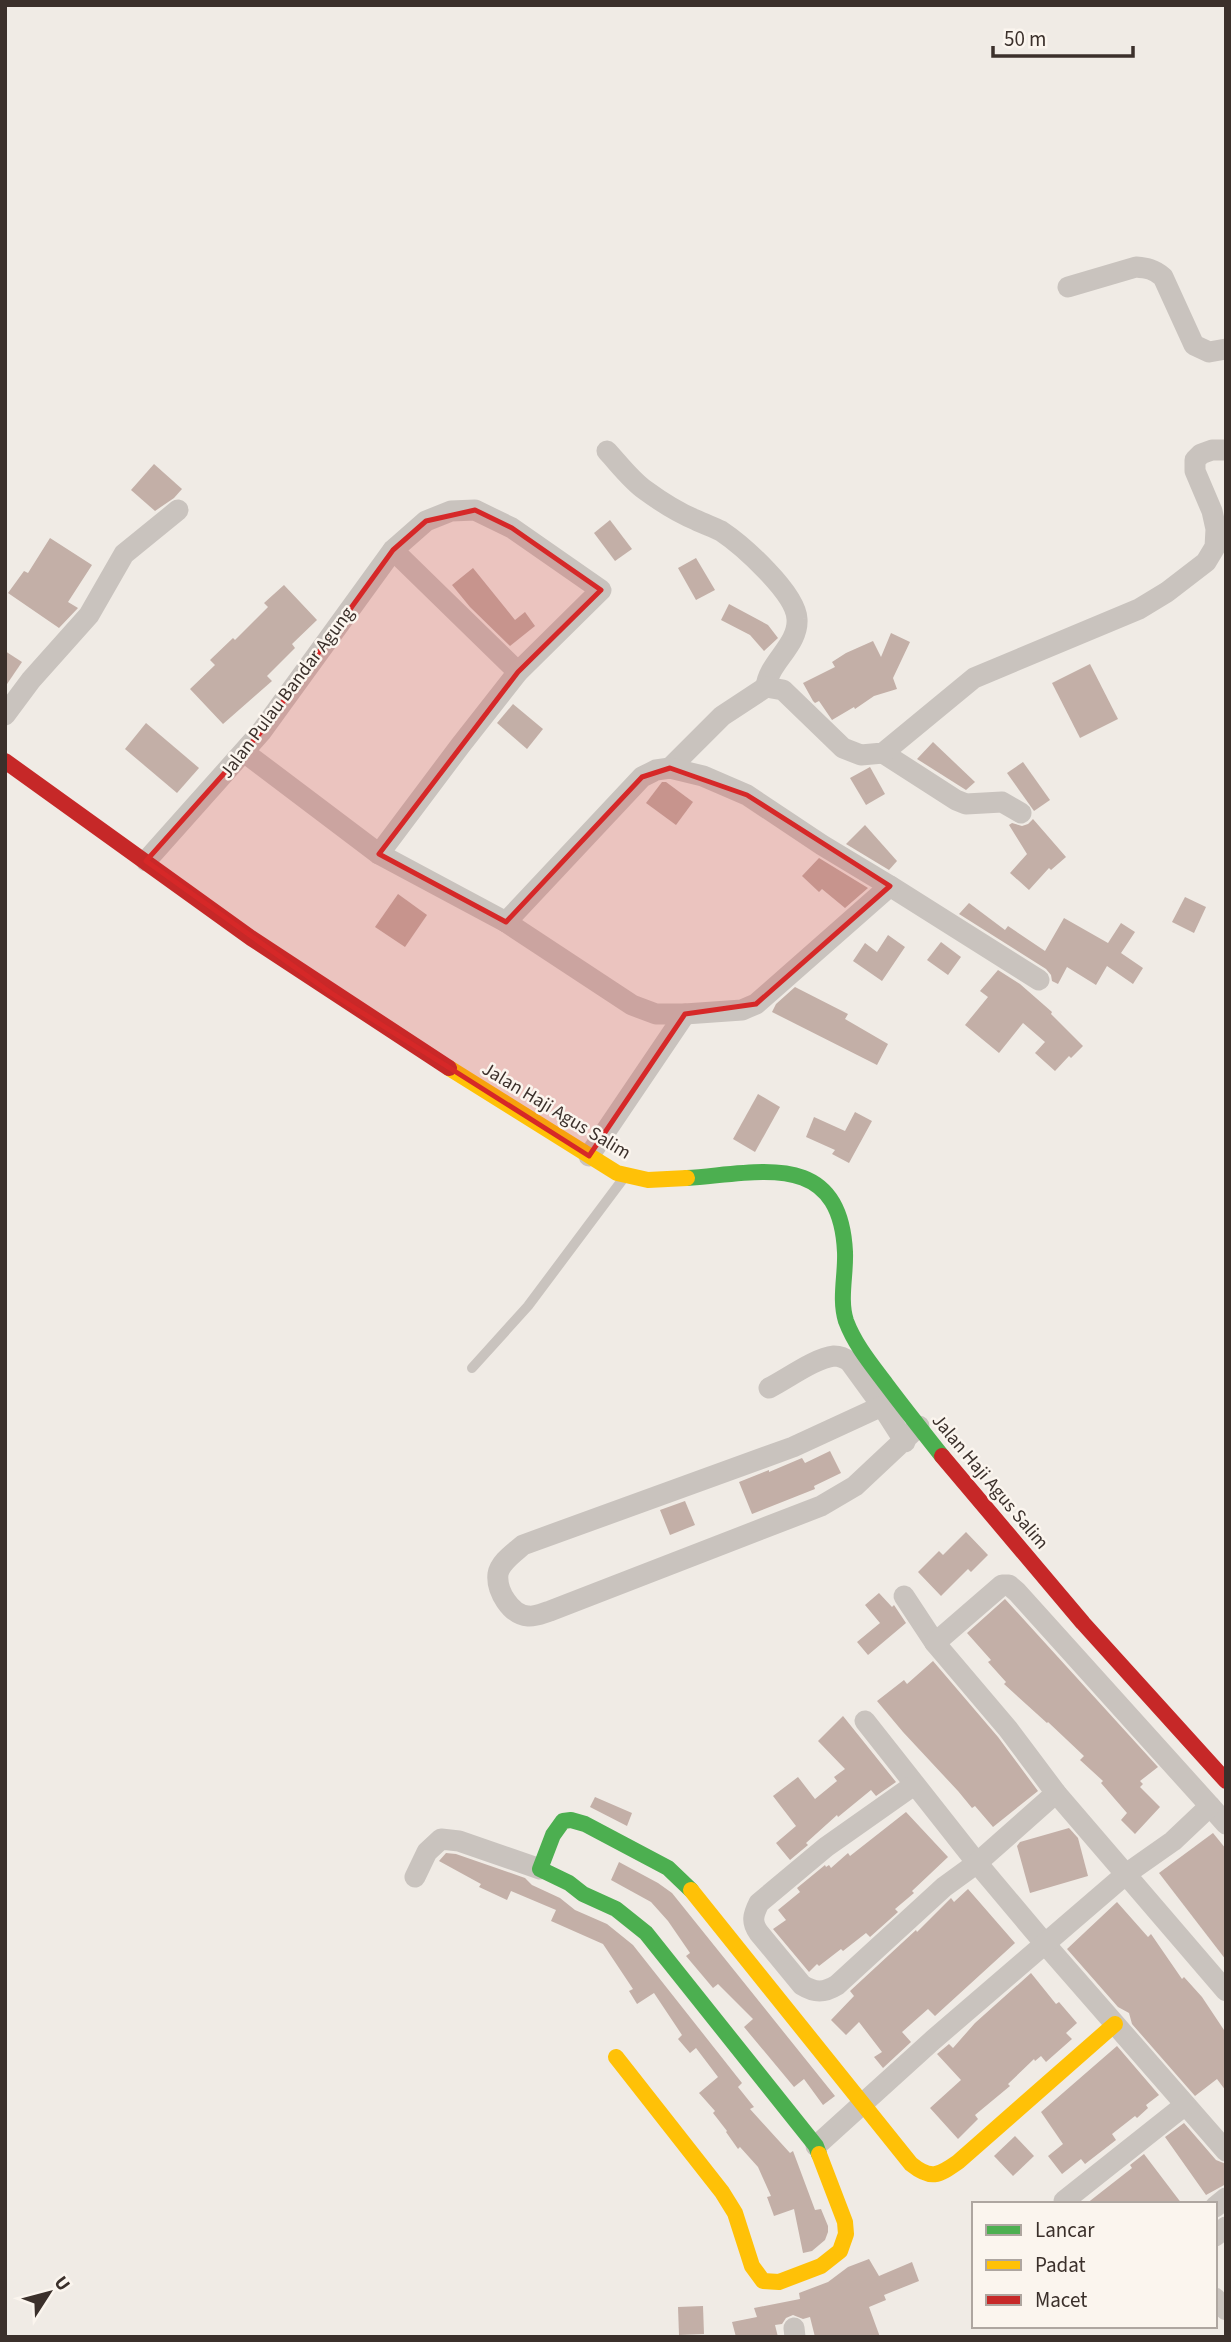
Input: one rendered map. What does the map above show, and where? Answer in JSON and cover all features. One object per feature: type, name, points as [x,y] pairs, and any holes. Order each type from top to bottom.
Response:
[{"type":"street","points":[[1068,287],[1136,267],[1156,271],[1163,277],[1194,345],[1209,352],[1226,349]]},
{"type":"street","points":[[766,687],[783,690],[843,748],[861,755],[883,753],[974,678],[1139,609],[1167,592],[1206,562],[1215,547],[1216,529],[1212,511],[1195,471],[1195,460],[1201,454],[1212,450],[1226,450]]},
{"type":"street","points":[[607,451],[643,489],[694,520],[719,530],[736,543],[784,590],[798,618],[796,629],[766,687],[722,716],[670,768]]},
{"type":"street","points":[[5,715],[31,680],[89,615],[124,554],[178,510]]},
{"type":"street","name":"Jalan Pulau Bandar Agung","points":[[146,861],[244,752],[393,550],[426,521],[451,511],[475,510],[512,528],[601,590],[518,672]]},
{"type":"street","points":[[379,854],[518,672],[393,550]]},
{"type":"street","points":[[244,752],[379,854],[506,922],[632,1005],[656,1014],[741,1010],[756,1003],[890,886]]},
{"type":"street","points":[[883,753],[956,800],[966,804],[1002,802],[1021,813]]},
{"type":"street","name":"Jalan Haji Agus Salim","points":[[5,761],[331,993],[625,1176],[654,1180],[692,1180],[763,1172],[800,1176],[816,1182],[833,1201],[843,1229],[843,1306],[847,1325],[912,1434],[981,1505],[1226,1781]]},
{"type":"street","points":[[506,922],[642,777],[656,769],[670,768],[703,776],[747,795],[1039,980]]},
{"type":"street","points":[[589,1156],[685,1014]]},
{"type":"street","points":[[769,1388],[822,1359],[843,1357],[850,1362],[882,1406],[912,1434],[855,1486],[821,1506],[550,1611],[530,1617],[517,1614],[508,1604],[500,1588],[498,1573],[507,1559],[523,1545],[793,1447],[882,1406]]},
{"type":"street","points":[[935,1643],[992,1592],[1002,1585],[1009,1585],[1226,1824]]},
{"type":"street","points":[[904,1596],[935,1643],[1008,1729],[1056,1793],[1226,1991]]},
{"type":"street","points":[[865,1721],[977,1863],[1226,2151]]},
{"type":"street","points":[[914,1784],[825,1847],[759,1903],[753,1919],[759,1933],[802,1985],[811,1990],[825,1992],[837,1985],[944,1887],[977,1863],[1056,1793]]},
{"type":"street","points":[[816,2146],[933,2040],[1126,1874],[1155,1855],[1210,1806]]},
{"type":"street","points":[[540,1869],[553,1835],[563,1821],[571,1819],[668,1868],[695,1894],[911,2164],[923,2174],[935,2175],[958,2162],[1115,2024]]},
{"type":"street","points":[[415,1877],[427,1852],[441,1839],[459,1841],[540,1869],[632,1920],[646,1933],[816,2146],[845,2221],[846,2234],[840,2251],[821,2266],[779,2282],[763,2281],[747,2259],[735,2214],[722,2192],[616,2056]]},
{"type":"street","points":[[1065,2201],[1185,2105]]},
{"type":"lane","points":[[472,1368],[528,1306],[625,1176]]},
{"type":"highlighted area","points":[[475,510],[512,528],[601,590],[518,672],[379,854],[506,922],[642,777],[670,768],[747,795],[890,886],[756,1004],[685,1014],[589,1156],[331,993],[146,861],[261,732],[393,550],[426,521]]},
{"type":"building","points":[[154,464],[182,489],[155,511],[131,490]]},
{"type":"building","points":[[610,520],[632,549],[615,561],[594,533]]},
{"type":"building","points":[[50,538],[92,565],[68,602],[78,608],[59,628],[8,593],[24,571],[28,573]]},
{"type":"building","points":[[696,558],[715,590],[696,600],[678,568]]},
{"type":"building","points":[[473,568],[515,620],[525,612],[535,626],[510,646],[470,607],[452,585]]},
{"type":"building","points":[[284,585],[317,620],[292,644],[295,648],[267,676],[272,681],[223,724],[190,689],[215,665],[210,660],[233,638],[235,640],[268,607],[264,603]]},
{"type":"building","points":[[729,604],[768,625],[778,638],[764,651],[750,635],[721,620]]},
{"type":"building","points":[[891,633],[910,642],[893,678],[897,689],[874,696],[832,720],[819,701],[813,701],[803,683],[835,667],[832,662],[846,653],[873,641],[881,657]]},
{"type":"building","points":[[5,651],[22,662],[5,687]]},
{"type":"building","points":[[1090,664],[1118,719],[1080,738],[1052,683]]},
{"type":"building","points":[[513,704],[543,729],[527,749],[497,723]]},
{"type":"building","points":[[146,723],[199,768],[177,793],[125,749]]},
{"type":"building","points":[[933,742],[975,782],[966,790],[917,759]]},
{"type":"building","points":[[1023,762],[1050,800],[1034,811],[1007,773]]},
{"type":"building","points":[[870,767],[885,794],[866,805],[850,778]]},
{"type":"building","points":[[662,782],[666,782],[693,802],[676,825],[646,803]]},
{"type":"building","points":[[1033,819],[1066,857],[1051,870],[1049,868],[1029,890],[1010,873],[1027,854],[1009,825],[1012,823],[1022,826]]},
{"type":"building","points":[[865,825],[897,861],[889,870],[846,844]]},
{"type":"building","points":[[819,858],[868,888],[845,908],[822,889],[819,892],[802,876]]},
{"type":"building","points":[[398,894],[427,915],[405,947],[375,927]]},
{"type":"building","points":[[1185,897],[1206,907],[1194,933],[1172,922]]},
{"type":"building","points":[[969,903],[1005,930],[1008,926],[1045,951],[1064,918],[1108,943],[1121,923],[1135,932],[1121,953],[1143,968],[1133,984],[1107,966],[1096,985],[1067,967],[1058,984],[1052,981],[1046,969],[959,914]]},
{"type":"building","points":[[888,935],[905,947],[882,981],[853,961],[865,943],[877,952]]},
{"type":"building","points":[[941,942],[961,957],[948,975],[927,960]]},
{"type":"building","points":[[998,970],[1020,984],[1052,1012],[1083,1046],[1055,1071],[1035,1053],[1045,1042],[1023,1023],[999,1053],[965,1025],[988,997],[980,991]]},
{"type":"building","points":[[795,987],[848,1014],[845,1019],[888,1044],[877,1065],[772,1012],[776,1004]]},
{"type":"building","points":[[758,1094],[780,1107],[755,1152],[733,1139]]},
{"type":"building","points":[[855,1112],[872,1121],[849,1163],[832,1154],[835,1150],[806,1137],[814,1117],[845,1131]]},
{"type":"building","points":[[830,1451],[841,1473],[814,1486],[815,1489],[752,1514],[739,1482],[802,1458],[805,1463]]},
{"type":"building","points":[[685,1501],[695,1525],[670,1535],[660,1510]]},
{"type":"building","points":[[966,1532],[988,1555],[971,1572],[968,1569],[941,1596],[918,1572],[939,1551],[943,1555]]},
{"type":"building","points":[[879,1593],[892,1607],[894,1605],[906,1623],[868,1655],[857,1642],[880,1623],[865,1605]]},
{"type":"building","points":[[1005,1599],[1158,1767],[1140,1781],[1143,1784],[1140,1787],[1160,1807],[1135,1834],[1121,1820],[1127,1813],[1101,1783],[1103,1781],[1080,1760],[1084,1756],[1004,1684],[1006,1682],[988,1662],[991,1660],[967,1633]]},
{"type":"building","points":[[933,1661],[998,1737],[1038,1791],[993,1827],[975,1806],[972,1808],[877,1701],[904,1680],[907,1684]]},
{"type":"building","points":[[843,1716],[896,1782],[876,1796],[871,1790],[838,1817],[837,1815],[790,1860],[776,1843],[796,1826],[773,1796],[798,1777],[815,1799],[837,1781],[834,1777],[845,1769],[818,1741]]},
{"type":"building","points":[[595,1797],[632,1813],[627,1826],[590,1807]]},
{"type":"building","points":[[906,1812],[948,1857],[895,1909],[898,1912],[870,1937],[866,1933],[809,1972],[773,1929],[786,1920],[778,1910],[800,1892],[797,1888],[825,1865],[831,1868],[848,1853],[850,1856]]},
{"type":"building","points":[[1069,1828],[1078,1838],[1088,1876],[1030,1893],[1017,1846],[1020,1842]]},
{"type":"building","points":[[1213,1833],[1226,1849],[1226,1960],[1159,1873]]},
{"type":"building","points":[[446,1853],[525,1878],[532,1885],[560,1898],[575,1910],[607,1924],[633,1945],[742,2083],[738,2087],[754,2107],[750,2109],[790,2153],[793,2151],[815,2210],[821,2209],[828,2226],[825,2240],[812,2251],[803,2253],[794,2209],[774,2216],[767,2197],[771,2196],[758,2167],[740,2147],[738,2149],[713,2113],[715,2111],[699,2093],[718,2077],[696,2048],[690,2053],[678,2039],[682,2035],[654,1993],[637,2004],[629,1991],[633,1989],[603,1944],[551,1921],[556,1910],[511,1891],[507,1900],[479,1887],[481,1884],[439,1861]]},
{"type":"building","points":[[619,1862],[672,1893],[835,2096],[823,2105],[804,2079],[794,2087],[744,2027],[753,2019],[718,1984],[713,1988],[686,1956],[690,1953],[668,1921],[651,1902],[611,1880]]},
{"type":"building","points":[[968,1889],[1015,1943],[935,2016],[928,2009],[902,2032],[911,2042],[883,2068],[874,2057],[882,2052],[859,2022],[846,2035],[831,2020],[854,1996],[850,1991],[951,1898],[954,1902]]},
{"type":"building","points":[[1117,1902],[1148,1937],[1151,1934],[1182,1979],[1184,1977],[1202,1997],[1226,2033],[1226,2091],[1217,2079],[1195,2096],[1132,2024],[1129,2013],[1118,2007],[1067,1949]]},
{"type":"building","points":[[1031,1973],[1056,2004],[1059,2002],[1077,2023],[1066,2033],[1072,2039],[1046,2062],[1041,2056],[1035,2061],[1034,2059],[1008,2084],[1010,2086],[975,2115],[978,2119],[958,2139],[930,2108],[961,2080],[937,2054],[949,2044],[953,2048],[975,2023]]},
{"type":"building","points":[[1117,2046],[1159,2095],[1146,2105],[1148,2108],[1137,2118],[1135,2116],[1112,2134],[1116,2140],[1085,2164],[1081,2159],[1062,2174],[1048,2156],[1063,2144],[1041,2112]]},
{"type":"building","points":[[1184,2123],[1216,2160],[1226,2164],[1226,2184],[1206,2195],[1165,2137]]},
{"type":"building","points":[[1015,2136],[1034,2156],[1013,2176],[994,2156]]},
{"type":"building","points":[[1144,2154],[1180,2202],[1089,2202],[1132,2168],[1130,2165]]},
{"type":"building","points":[[869,2259],[879,2276],[912,2262],[919,2281],[884,2295],[886,2300],[869,2307],[880,2337],[815,2337],[810,2317],[803,2319],[793,2315],[786,2318],[782,2324],[775,2325],[778,2337],[736,2337],[732,2322],[757,2317],[754,2308],[800,2299],[799,2293],[828,2282],[848,2267]]},
{"type":"building","points":[[703,2306],[704,2334],[679,2335],[678,2307]]},
{"type":"traffic: fast","points":[[687,1178],[768,1172],[792,1175],[812,1182],[828,1196],[840,1219],[845,1252],[843,1304],[846,1321],[869,1362],[942,1456]]},
{"type":"traffic: fast","points":[[691,1890],[668,1868],[585,1824],[571,1820],[563,1821],[553,1835],[540,1869],[616,1909],[646,1933],[816,2146],[819,2154]]},
{"type":"traffic: slow","points":[[449,1068],[617,1173],[648,1180],[687,1178]]},
{"type":"traffic: slow","points":[[691,1890],[911,2164],[929,2174],[940,2173],[958,2162],[1115,2024]]},
{"type":"traffic: slow","points":[[616,2057],[722,2192],[735,2213],[752,2266],[763,2281],[779,2282],[821,2266],[840,2251],[846,2234],[845,2222],[819,2154]]},
{"type":"traffic: jam","points":[[5,761],[251,938],[449,1068]]},
{"type":"traffic: jam","points":[[942,1456],[1083,1623],[1226,1781]]}]
